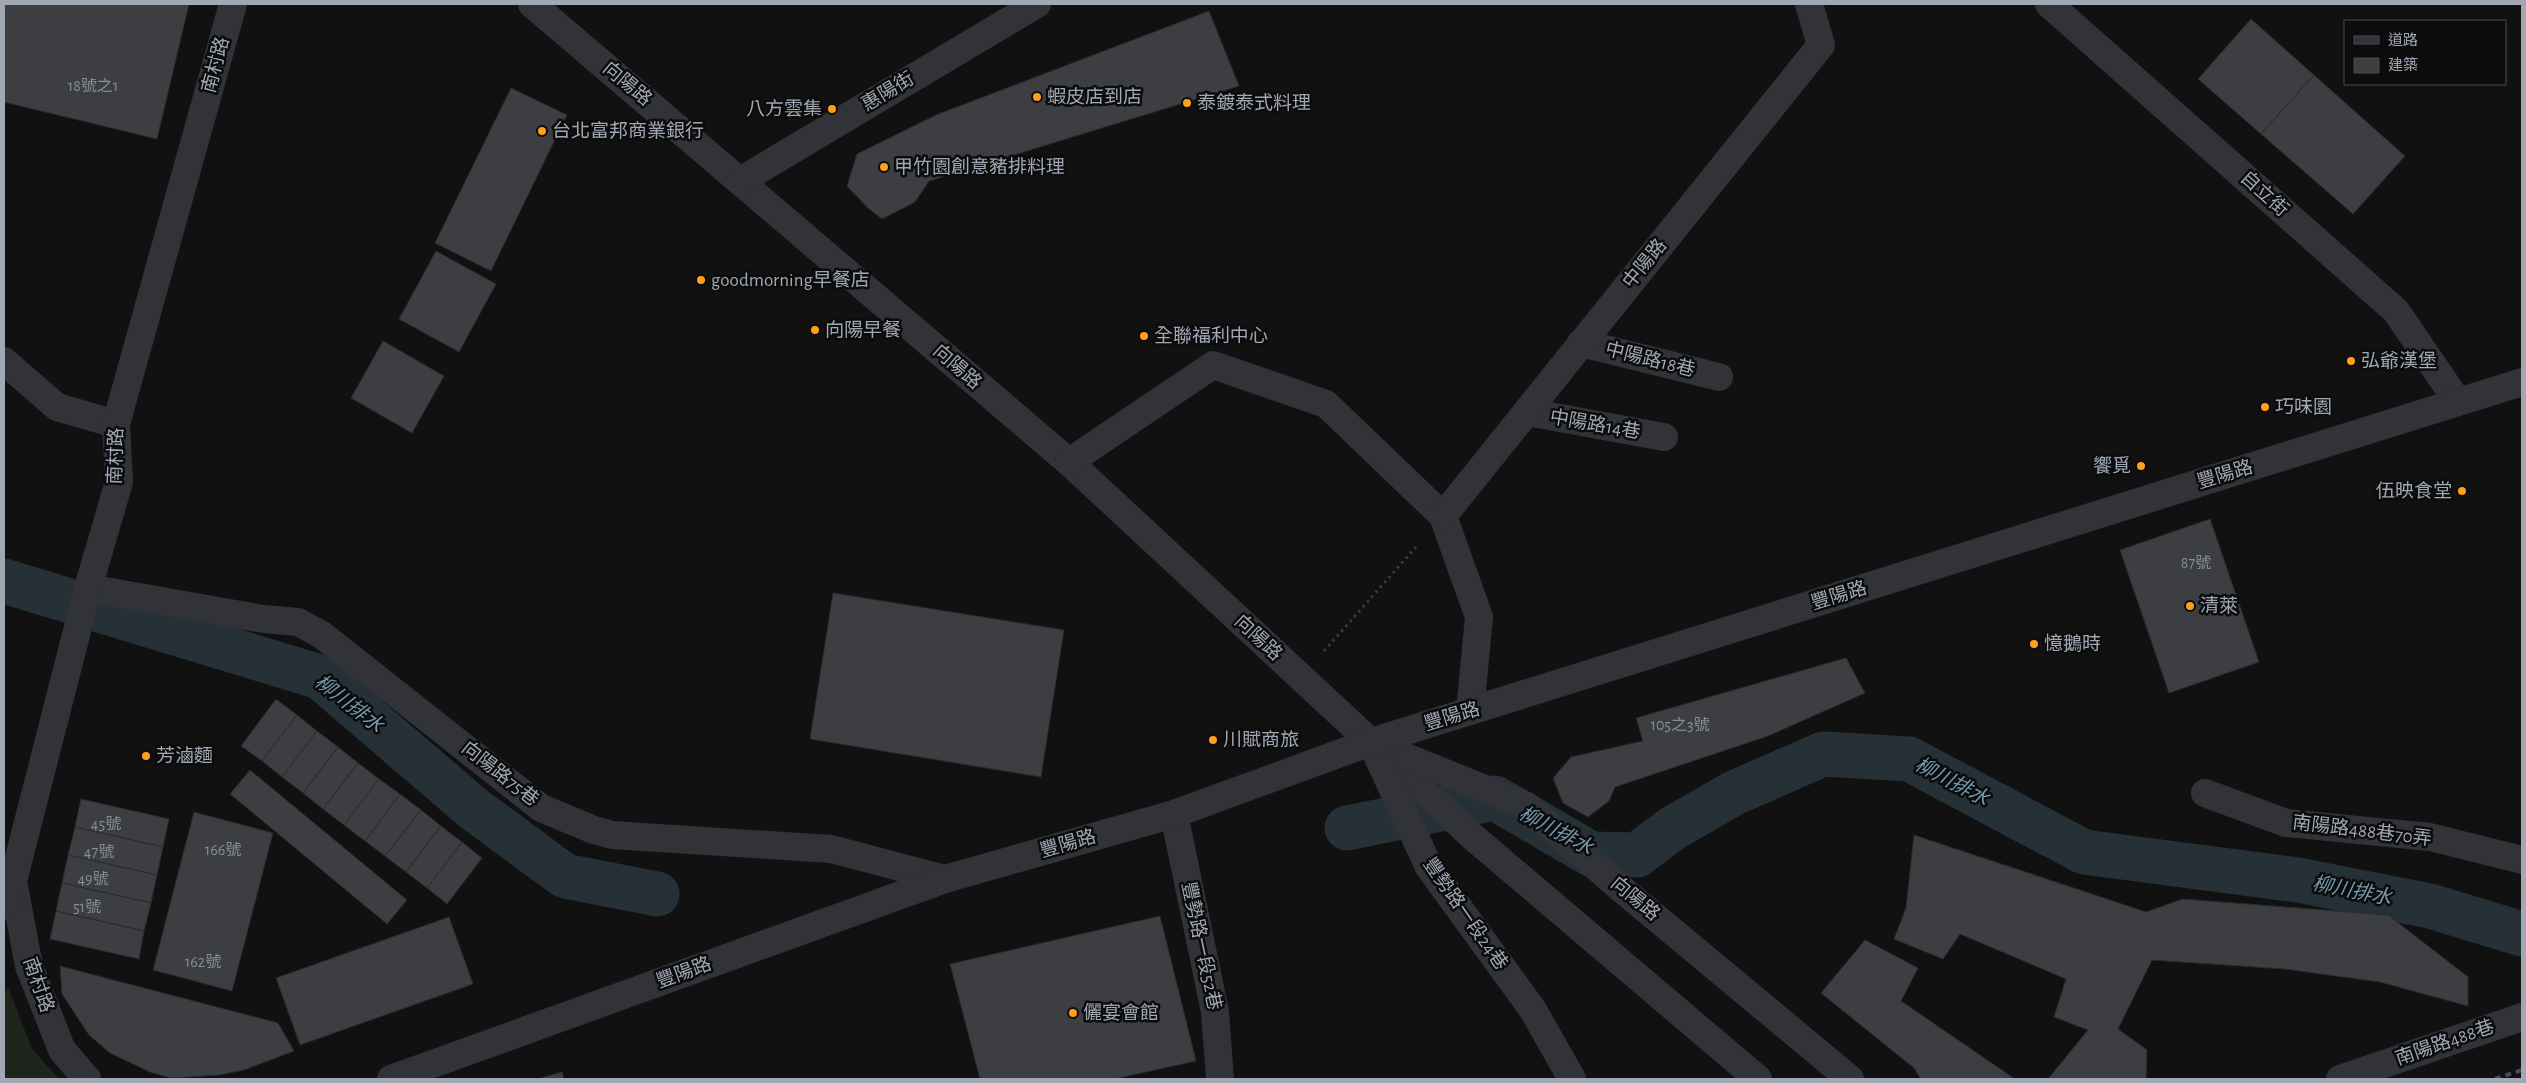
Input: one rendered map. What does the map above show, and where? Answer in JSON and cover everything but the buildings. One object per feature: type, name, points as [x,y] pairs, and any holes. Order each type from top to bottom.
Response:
[{"type":"street","name":"南村路","points":[[87,1079],[62,1050],[29,966],[8,893],[88,588],[119,482],[116,424],[233,4]]},
{"type":"street","name":"向陽路","points":[[532,4],[1069,462],[1473,837],[1758,1079]]},
{"type":"street","name":"惠陽街","points":[[740,181],[1037,4]]},
{"type":"street","name":"中陽路","points":[[1443,516],[1820,45],[1809,4]]},
{"type":"street","name":"自立街","points":[[2049,4],[2396,312],[2458,402]]},
{"type":"street","name":"中陽路18巷","points":[[1581,344],[1719,377]]},
{"type":"street","points":[[4,362],[57,407],[116,424]]},
{"type":"street","points":[[1069,462],[1213,365],[1326,404],[1443,516],[1479,617],[1470,711]]},
{"type":"street","name":"豐陽路","points":[[391,1079],[945,879],[1174,814],[1371,742],[2522,382]]},
{"type":"street","name":"中陽路14巷","points":[[1527,412],[1664,437]]},
{"type":"street","name":"向陽路75巷","points":[[88,588],[264,619],[298,622],[322,635],[541,808],[594,830],[612,835],[831,849],[945,879]]},
{"type":"street","name":"向陽路","points":[[1371,742],[1527,806],[1618,886],[1850,1079]]},
{"type":"street","name":"豐勢路一段24巷","points":[[1371,742],[1429,867],[1533,1010],[1572,1079]]},
{"type":"street","name":"南陽路488巷70弄","points":[[2205,793],[2286,823],[2430,838],[2522,860]]},
{"type":"street","name":"豐勢路一段52巷","points":[[1174,814],[1216,1012],[1220,1079]]},
{"type":"street","name":"南陽路488巷","points":[[2340,1079],[2522,1016]]},
{"type":"path","points":[[1323,652],[1443,516]]},
{"type":"shaded area","points":[[8,987],[32,1049],[59,1079],[4,1079],[4,995]]},
{"type":"waterway","name":"柳川排水","points":[[4,581],[320,677],[474,809],[565,876],[657,894]]},
{"type":"waterway","name":"柳川排水","points":[[1347,828],[1495,798],[1591,854],[1637,855],[1673,828],[1734,793],[1823,754],[1909,759],[2084,852],[2298,880],[2430,906],[2522,934]]},
{"type":"railway","points":[[2495,1079],[2522,1070]]},
{"type":"place","name":"蝦皮店到店","points":[[1037,97]]},
{"type":"place","name":"泰鍍泰式料理","points":[[1187,103]]},
{"type":"place","name":"八方雲集","points":[[832,109]]},
{"type":"place","name":"台北富邦商業銀行","points":[[542,131]]},
{"type":"place","name":"甲竹園創意豬排料理","points":[[884,167]]},
{"type":"place","name":"goodmorning早餐店","points":[[701,280]]},
{"type":"place","name":"向陽早餐","points":[[815,330]]},
{"type":"place","name":"全聯福利中心","points":[[1144,336]]},
{"type":"place","name":"弘爺漢堡","points":[[2351,361]]},
{"type":"place","name":"巧味園","points":[[2265,407]]},
{"type":"place","name":"饗覓","points":[[2141,466]]},
{"type":"place","name":"伍映食堂","points":[[2462,491]]},
{"type":"place","name":"清萊","points":[[2190,606]]},
{"type":"place","name":"憶鵝時","points":[[2034,644]]},
{"type":"place","name":"川賦商旅","points":[[1213,740]]},
{"type":"place","name":"芳滷麵","points":[[146,756]]},
{"type":"place","name":"儷宴會館","points":[[1073,1013]]}]
